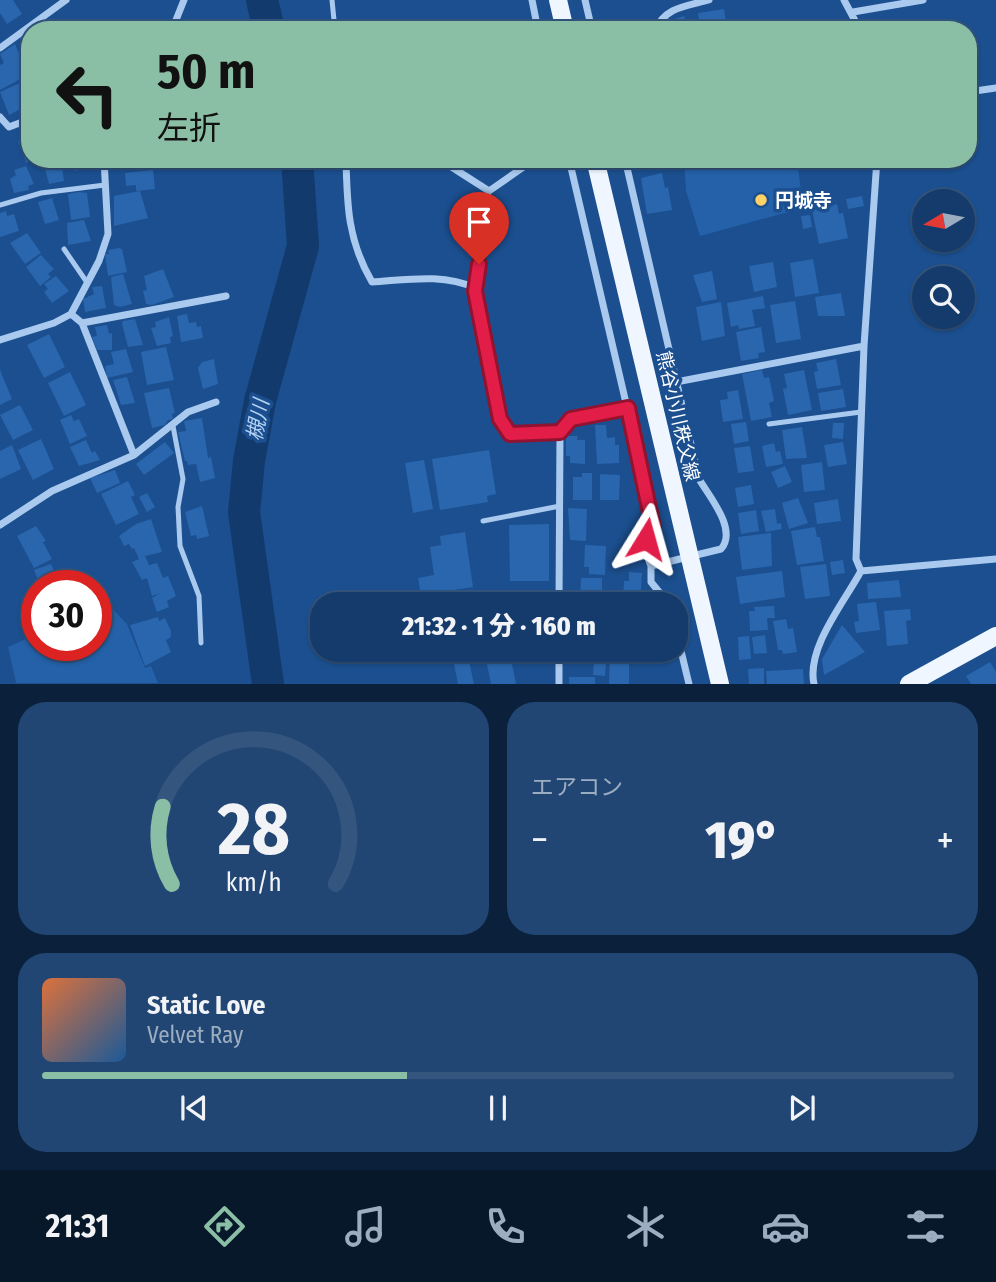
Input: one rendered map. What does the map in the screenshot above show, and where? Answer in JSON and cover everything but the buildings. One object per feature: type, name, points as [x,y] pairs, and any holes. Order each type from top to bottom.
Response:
[{"type":"main road","points":[[558,0],[563,21]]},
{"type":"main road","name":"熊谷小川秩父線","points":[[597,168],[720,684]]},
{"type":"main road","points":[[914,682],[996,636]]},
{"type":"street","points":[[37,21],[66,0]]},
{"type":"street","points":[[176,21],[184,0]]},
{"type":"street","points":[[531,0],[536,21]]},
{"type":"street","points":[[585,0],[590,21]]},
{"type":"street","points":[[660,21],[669,11],[709,0]]},
{"type":"street","points":[[844,0],[856,21]]},
{"type":"street","points":[[853,12],[923,0]]},
{"type":"street","points":[[0,48],[21,33]]},
{"type":"street","points":[[977,91],[996,88]]},
{"type":"street","points":[[0,117],[9,127],[21,122]]},
{"type":"street","points":[[0,340],[54,323],[71,314],[86,281],[99,261],[108,234],[104,168]]},
{"type":"street","points":[[346,168],[347,215],[358,259],[372,282],[430,278],[461,281],[475,288]]},
{"type":"street","points":[[453,168],[489,191],[522,168]]},
{"type":"street","points":[[571,168],[651,510],[653,527],[644,548],[651,566],[651,582],[659,592]]},
{"type":"street","points":[[627,168],[699,479],[725,524],[727,536],[721,549],[651,566]]},
{"type":"street","points":[[861,571],[856,559],[861,412],[876,168]]},
{"type":"street","points":[[82,323],[226,296]]},
{"type":"street","points":[[71,314],[82,323],[134,455]]},
{"type":"street","points":[[676,382],[864,346]]},
{"type":"street","points":[[0,525],[52,491],[134,455],[188,412],[216,402]]},
{"type":"street","points":[[559,592],[560,432],[571,419],[628,408]]},
{"type":"street","points":[[861,571],[996,559]]},
{"type":"street","points":[[814,684],[815,657],[823,635],[861,571]]},
{"type":"street","points":[[559,662],[559,684]]},
{"type":"street","points":[[684,662],[689,684]]},
{"type":"lane","points":[[332,0],[334,21]]},
{"type":"lane","points":[[0,205],[41,192],[105,184]]},
{"type":"lane","points":[[489,191],[475,288],[500,419],[510,434],[560,432]]},
{"type":"lane","points":[[64,249],[86,281]]},
{"type":"lane","points":[[769,424],[861,412]]},
{"type":"lane","points":[[173,426],[183,479],[178,508],[180,546],[199,596],[201,643]]},
{"type":"lane","points":[[483,521],[561,506]]},
{"type":"shaded area","points":[[685,168],[798,168],[803,208],[700,236],[686,191]]},
{"type":"shaded area","points":[[112,608],[127,624],[145,668],[151,666],[158,683],[16,683],[8,647],[21,641],[21,661],[112,661]]},
{"type":"waterway","name":"槻川","points":[[262,0],[267,21]]},
{"type":"waterway","name":"槻川","points":[[268,684],[244,512],[249,461],[260,401],[303,246],[298,168]]},
{"type":"place","name":"円城寺","points":[[761,200]]},
{"type":"route","points":[[479,264],[475,291],[500,419],[510,434],[560,432],[571,419],[585,414],[628,408],[651,510],[653,527],[646,539]]}]
